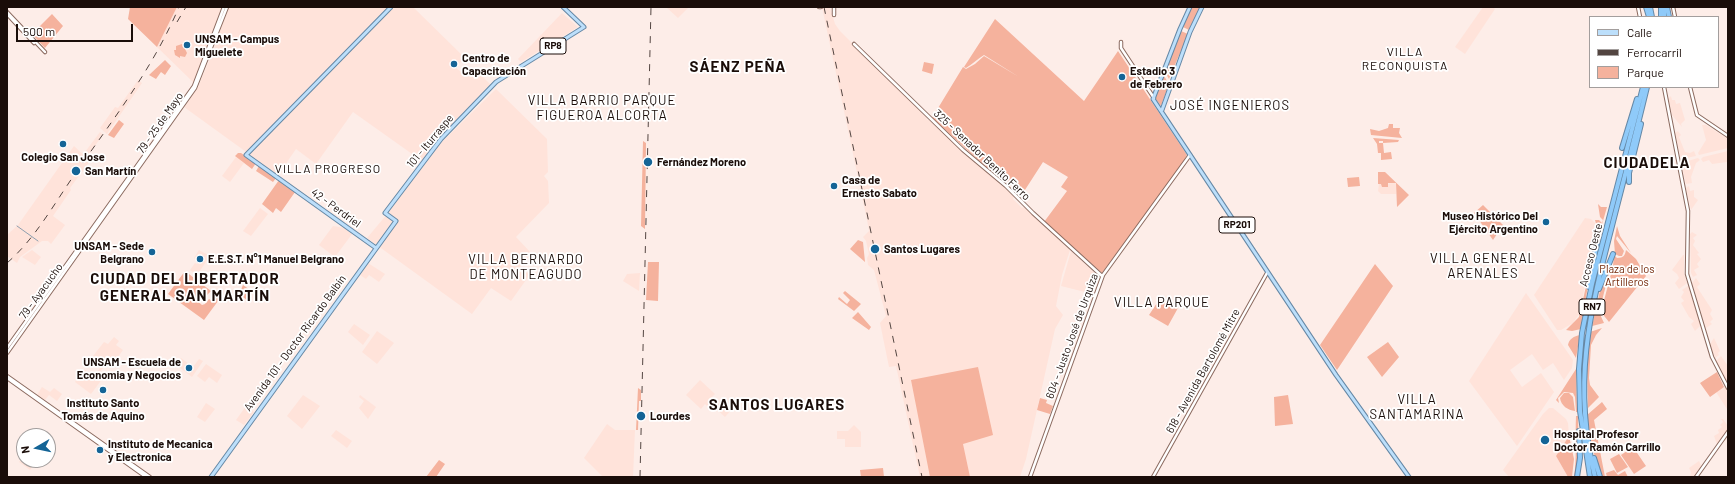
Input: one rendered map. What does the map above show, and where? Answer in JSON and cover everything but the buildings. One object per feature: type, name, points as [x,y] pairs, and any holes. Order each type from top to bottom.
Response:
[{"type":"highway","points":[[1622,148],[1642,88]]},
{"type":"highway","name":"Acceso Oeste","points":[[1590,477],[1580,411],[1580,354],[1585,316],[1642,88]]},
{"type":"highway","name":"Acceso Oeste","points":[[1595,477],[1587,431],[1584,369],[1592,310],[1647,88]]},
{"type":"highway","points":[[1629,182],[1629,173],[1639,133],[1644,99]]},
{"type":"highway","points":[[1585,316],[1597,242]]},
{"type":"highway","points":[[1592,310],[1613,254]]},
{"type":"highway","points":[[1577,477],[1580,458],[1580,411]]},
{"type":"highway","points":[[1587,431],[1600,477]]},
{"type":"main road","name":"79 - 25 de Mayo","points":[[87,238],[194,86],[226,7]]},
{"type":"main road","name":"42 - Perdriel","points":[[376,248],[246,155],[392,7]]},
{"type":"main road","name":"101 - Iturraspe","points":[[396,221],[385,213],[441,139],[494,84],[584,27],[563,7]]},
{"type":"main road","points":[[834,7],[834,15]]},
{"type":"main road","points":[[1153,99],[1190,7]]},
{"type":"main road","points":[[1162,110],[1190,32],[1202,7]]},
{"type":"main road","points":[[7,13],[45,52],[7,13]]},
{"type":"main road","points":[[1121,42],[1120,48],[1153,99]]},
{"type":"main road","name":"325 - Senador Benito Ferro","points":[[854,44],[963,150],[1006,186],[1033,214],[1102,276]]},
{"type":"main road","points":[[1117,45],[1153,99]]},
{"type":"main road","points":[[1664,88],[1688,209],[1688,275],[1712,357],[1728,388]]},
{"type":"main road","points":[[1690,88],[1695,113],[1728,136]]},
{"type":"main road","name":"RP201","points":[[1153,99],[1162,110],[1267,272]]},
{"type":"main road","name":"RP201","points":[[1153,99],[1190,154]]},
{"type":"main road","name":"604 - Justo José de Urquiza","points":[[1030,477],[1102,276],[1190,154]]},
{"type":"main road","name":"Avenida 101 - Doctor Ricardo Balbín","points":[[211,477],[372,252],[396,221]]},
{"type":"main road","name":"79 - Ayacucho","points":[[7,348],[87,238]]},
{"type":"main road","name":"79 - Ayacucho","points":[[7,353],[87,238]]},
{"type":"main road","points":[[372,244],[372,252]]},
{"type":"main road","points":[[1267,272],[1336,375],[1410,477]]},
{"type":"main road","name":"618 - Avenida Bartolomé Mitre","points":[[1153,477],[1267,272]]},
{"type":"main road","points":[[7,377],[146,477]]},
{"type":"main road","points":[[7,377],[150,477]]},
{"type":"main road","points":[[1696,477],[1728,432]]},
{"type":"shaded area","name":"UNSAM - Campus Miguelete","points":[[177,7],[222,7],[194,83],[157,47]]},
{"type":"shaded area","points":[[228,7],[413,7],[464,57],[456,68],[468,77],[475,69],[491,85],[449,127],[422,161],[353,112],[316,164],[296,149],[278,175],[184,107],[198,87],[214,49]]},
{"type":"shaded area","points":[[666,7],[689,7],[678,18]]},
{"type":"shaded area","points":[[822,7],[830,7],[835,24],[840,31],[926,117],[927,120],[929,120],[1005,187],[1014,196],[1013,199],[1022,208],[1025,207],[1070,250],[1062,275],[1056,306],[1063,315],[1055,329],[1026,459],[1020,477],[920,477],[896,366],[889,367],[880,323],[886,316],[874,270],[868,265],[867,258],[869,254],[866,241],[863,237],[869,231]]},
{"type":"shaded area","points":[[1483,7],[1493,7],[1495,9],[1465,54],[1455,47]]},
{"type":"shaded area","points":[[562,13],[578,27],[521,62],[518,59]]},
{"type":"shaded area","points":[[138,80],[142,83],[107,134],[100,128],[115,107],[118,108]]},
{"type":"shaded area","points":[[496,89],[547,139],[548,172],[544,176],[548,181],[549,203],[516,237],[532,254],[515,272],[531,273],[511,301],[491,288],[472,314],[367,238],[388,213],[441,143]]},
{"type":"shaded area","points":[[1671,96],[1672,100],[1675,100],[1676,104],[1680,103],[1685,120],[1681,124],[1682,127],[1672,115],[1668,99]]},
{"type":"shaded area","points":[[1702,125],[1706,125],[1728,139],[1728,148],[1699,155],[1698,153],[1706,140]]},
{"type":"shaded area","points":[[1678,131],[1681,135],[1679,137],[1685,152],[1690,153],[1694,151],[1696,156],[1681,159],[1675,133]]},
{"type":"shaded area","points":[[100,132],[103,135],[88,155],[85,152]]},
{"type":"shaded area","points":[[74,146],[90,161],[70,188],[71,190],[53,216],[65,225],[51,244],[48,241],[42,241],[20,257],[17,263],[7,256],[7,235],[18,225]]},
{"type":"shaded area","points":[[1728,151],[1727,162],[1712,164],[1709,160],[1703,162],[1701,159],[1703,157]]},
{"type":"shaded area","points":[[236,157],[244,163],[230,182],[222,176]]},
{"type":"shaded area","points":[[1698,158],[1700,160],[1696,163],[1691,177],[1692,183],[1686,184],[1681,163]]},
{"type":"shaded area","points":[[1396,183],[1396,194],[1381,194],[1378,191],[1379,184]]},
{"type":"shaded area","points":[[1689,186],[1690,191],[1694,190],[1694,197],[1698,200],[1691,210],[1686,188]]},
{"type":"shaded area","points":[[260,208],[268,214],[251,236],[243,231]]},
{"type":"shaded area","points":[[1585,218],[1591,219],[1595,223],[1596,234],[1579,314],[1573,323],[1561,330],[1557,330],[1534,295]]},
{"type":"shaded area","points":[[333,226],[345,228],[352,234],[335,257],[319,245]]},
{"type":"shaded area","points":[[1692,232],[1697,235],[1693,238],[1695,241],[1693,245],[1699,253],[1697,254],[1701,259],[1697,264],[1699,267],[1694,270],[1697,275],[1693,277],[1691,273],[1690,234]]},
{"type":"shaded area","points":[[32,250],[41,257],[35,265],[22,257]]},
{"type":"shaded area","points":[[199,250],[210,256],[197,275],[190,270],[195,263],[197,264],[199,262],[194,258]]},
{"type":"shaded area","points":[[1071,251],[1099,277],[1093,294],[1061,286]]},
{"type":"shaded area","points":[[1683,255],[1684,273],[1687,283],[1679,289],[1675,283],[1679,278],[1672,270]]},
{"type":"shaded area","points":[[368,263],[385,274],[379,282],[369,275],[366,279],[360,275]]},
{"type":"shaded area","points":[[640,273],[639,291],[623,281],[627,274]]},
{"type":"shaded area","points":[[1696,278],[1700,284],[1697,287],[1712,310],[1710,314],[1713,319],[1710,322],[1712,324],[1706,328],[1692,283]]},
{"type":"shaded area","points":[[1688,286],[1701,325],[1695,331],[1691,324],[1694,321],[1689,317],[1681,303],[1684,301],[1681,297],[1684,292],[1682,290]]},
{"type":"shaded area","points":[[1526,293],[1573,360],[1572,368],[1564,380],[1553,363],[1543,370],[1532,354],[1510,370],[1522,387],[1541,373],[1554,392],[1517,446],[1469,381]]},
{"type":"shaded area","points":[[354,324],[370,335],[363,345],[348,332]]},
{"type":"shaded area","points":[[377,331],[394,343],[377,364],[362,352]]},
{"type":"shaded area","points":[[114,337],[119,341],[116,345],[123,350],[115,361],[107,355],[101,363],[93,356],[104,342],[108,344]]},
{"type":"shaded area","points":[[1714,338],[1720,351],[1718,353],[1719,355],[1715,358],[1710,344]]},
{"type":"shaded area","points":[[1721,356],[1728,366],[1728,384],[1716,361]]},
{"type":"shaded area","name":"UNSAM - Escuela de Economia y Negocios","points":[[181,358],[193,367],[199,359],[203,361],[192,377],[176,365]]},
{"type":"shaded area","points":[[206,364],[222,375],[217,383],[209,377],[205,382],[197,376]]},
{"type":"shaded area","points":[[101,367],[103,368],[98,374],[103,378],[91,394],[75,382],[84,369],[94,376]]},
{"type":"shaded area","points":[[700,380],[715,394],[708,401],[710,403],[707,406],[705,404],[701,409],[686,395]]},
{"type":"shaded area","points":[[1725,386],[1728,391],[1727,409],[1716,392]]},
{"type":"shaded area","points":[[42,387],[50,392],[54,388],[62,394],[57,401],[49,395],[45,400],[37,395]]},
{"type":"shaded area","points":[[303,395],[320,406],[302,429],[287,416]]},
{"type":"shaded area","points":[[360,395],[376,407],[368,419],[359,408],[364,401],[359,397]]},
{"type":"shaded area","points":[[721,400],[732,409],[725,417],[714,407]]},
{"type":"shaded area","points":[[206,403],[215,409],[205,422],[197,417]]},
{"type":"shaded area","points":[[246,406],[254,412],[244,425],[236,420]]},
{"type":"shaded area","name":"Hospital Profesor Doctor Ramón Carrillo","points":[[1549,408],[1553,408],[1566,419],[1568,423],[1569,436],[1556,456],[1568,477],[1509,477],[1503,470],[1543,414]]},
{"type":"shaded area","points":[[1721,419],[1723,419],[1728,426],[1728,430],[1717,444],[1714,436],[1719,433],[1718,430],[1722,427],[1720,425],[1723,422]]},
{"type":"shaded area","points":[[607,424],[615,430],[635,430],[633,477],[603,477],[584,458]]},
{"type":"shaded area","points":[[854,425],[861,432],[861,447],[845,447],[845,439],[837,439],[837,431],[848,431]]},
{"type":"shaded area","points":[[336,430],[352,441],[347,448],[331,436]]},
{"type":"shaded area","points":[[1699,461],[1702,467],[1694,477],[1690,477],[1691,472],[1689,468]]},
{"type":"green space","points":[[130,7],[177,7],[157,47],[128,19]]},
{"type":"green space","points":[[1192,7],[1201,7],[1189,30],[1183,27]]},
{"type":"green space","points":[[52,14],[63,26],[45,48],[32,34]]},
{"type":"green space","points":[[995,19],[1084,101],[1118,51],[1187,155],[1174,177],[1102,273],[1044,222],[1067,191],[1061,187],[1068,177],[1043,162],[1023,193],[1017,187],[1001,178],[999,179],[932,118],[963,67],[966,69],[975,64],[984,56],[1019,77],[984,55],[966,68],[964,67]]},
{"type":"green space","points":[[1181,31],[1188,34],[1169,79],[1165,72]]},
{"type":"green space","points":[[182,44],[186,47],[185,49],[187,53],[185,57],[180,56],[180,58],[175,55],[174,50],[176,50],[176,46]]},
{"type":"green space","points":[[165,60],[171,66],[165,75],[161,72],[156,79],[149,75]]},
{"type":"green space","points":[[924,62],[934,64],[932,74],[922,71]]},
{"type":"green space","points":[[1164,76],[1169,84],[1161,106],[1155,98]]},
{"type":"green space","points":[[119,120],[124,124],[114,138],[108,135]]},
{"type":"green space","points":[[1389,124],[1393,124],[1393,128],[1400,128],[1399,133],[1402,138],[1371,135],[1370,129],[1379,131],[1388,128]]},
{"type":"green space","points":[[1373,138],[1399,140],[1398,142],[1383,143],[1384,153],[1391,152],[1392,159],[1381,160],[1381,153],[1378,153],[1377,144]]},
{"type":"green space","points":[[643,141],[646,143],[645,229],[641,226]]},
{"type":"green space","points":[[238,153],[241,153],[256,163],[252,169],[235,156]]},
{"type":"green space","points":[[259,166],[276,178],[273,182],[256,171]]},
{"type":"green space","points":[[1378,172],[1385,172],[1409,195],[1397,207],[1396,183],[1388,183],[1388,187],[1382,187],[1381,184],[1378,184]]},
{"type":"green space","points":[[1359,177],[1360,186],[1348,187],[1347,178]]},
{"type":"green space","points":[[279,180],[295,192],[281,212],[276,208],[273,213],[262,204]]},
{"type":"green space","points":[[1598,204],[1601,207],[1607,207],[1599,235],[1595,220],[1599,220],[1602,223],[1603,220],[1600,217]]},
{"type":"green space","points":[[1483,205],[1503,225],[1493,240],[1474,213]]},
{"type":"green space","points":[[1617,226],[1620,236],[1631,253],[1617,236],[1616,239],[1624,251],[1622,256],[1615,254],[1614,241]]},
{"type":"green space","points":[[858,240],[863,242],[865,262],[850,249]]},
{"type":"green space","name":"Plaza de los Artilleros","points":[[1626,250],[1636,259],[1646,276],[1609,322],[1601,312],[1613,266],[1614,255],[1617,258],[1623,257]]},
{"type":"green space","points":[[1592,260],[1581,329],[1572,331],[1566,330],[1579,317]]},
{"type":"green space","points":[[648,262],[659,262],[658,301],[646,300]]},
{"type":"green space","points":[[1375,264],[1393,286],[1337,370],[1320,345]]},
{"type":"green space","points":[[1611,266],[1599,312],[1604,323],[1592,326],[1601,286]]},
{"type":"green space","points":[[185,271],[211,291],[206,296],[200,292],[195,299],[202,305],[209,299],[212,301],[217,294],[221,297],[204,320],[168,294]]},
{"type":"green space","points":[[243,285],[253,292],[247,300],[239,294]]},
{"type":"green space","points":[[845,291],[861,304],[854,311],[838,299],[839,297],[847,304],[850,300],[843,293]]},
{"type":"green space","points":[[1161,297],[1178,308],[1168,326],[1149,315]]},
{"type":"green space","points":[[858,312],[871,327],[869,330],[852,318]]},
{"type":"green space","points":[[1602,328],[1596,335],[1591,345],[1589,378],[1590,385],[1599,397],[1588,408],[1587,370],[1590,332]]},
{"type":"green space","points":[[1580,335],[1576,358],[1568,345],[1572,338]]},
{"type":"green space","points":[[1388,342],[1399,357],[1382,377],[1367,357]]},
{"type":"green space","points":[[978,367],[993,435],[963,444],[970,477],[930,477],[911,380]]},
{"type":"green space","points":[[1576,369],[1577,412],[1573,393],[1564,392],[1558,398],[1559,403],[1556,400]]},
{"type":"green space","points":[[1717,372],[1724,387],[1710,397],[1700,383]]},
{"type":"green space","points":[[638,388],[641,390],[641,401],[639,401],[638,430],[636,430]]},
{"type":"green space","points":[[1564,393],[1569,393],[1573,397],[1575,411],[1567,409],[1563,405],[1560,398]]},
{"type":"green space","points":[[1288,395],[1293,424],[1275,426],[1274,397]]},
{"type":"green space","points":[[1040,398],[1047,400],[1046,403],[1053,406],[1050,414],[1037,410]]},
{"type":"green space","points":[[1602,402],[1607,409],[1594,420],[1605,477],[1601,477],[1592,447],[1587,415]]},
{"type":"green space","points":[[1576,416],[1578,416],[1579,459],[1576,477],[1574,477],[1576,454]]},
{"type":"green space","points":[[1569,436],[1574,459],[1572,477],[1568,477],[1556,456]]},
{"type":"green space","points":[[1633,447],[1646,466],[1634,474],[1621,455]]},
{"type":"green space","points":[[1619,454],[1628,467],[1617,473],[1610,459]]},
{"type":"green space","points":[[439,460],[445,464],[436,477],[426,477]]},
{"type":"green space","points":[[883,468],[884,477],[861,477],[860,470]]},
{"type":"green space","points":[[1614,470],[1618,475],[1625,471],[1628,477],[1607,477],[1606,473]]},
{"type":"waterway","points":[[17,226],[38,241]]},
{"type":"railway","points":[[7,263],[27,242],[45,219],[119,112],[145,72],[169,29],[179,7]]},
{"type":"railway","points":[[177,22],[186,7]]},
{"type":"railway","points":[[640,477],[651,7]]},
{"type":"railway","points":[[824,7],[922,477]]},
{"type":"place","name":"UNSAM - Campus Miguelete","points":[[187,45]]},
{"type":"place","name":"Centro de Capacitación","points":[[454,64]]},
{"type":"place","name":"Estadio 3 de Febrero","points":[[1122,77]]},
{"type":"place","name":"Colegio San Jose","points":[[63,144]]},
{"type":"place","name":"Fernández Moreno","points":[[648,162]]},
{"type":"place","name":"San Martín","points":[[76,171]]},
{"type":"place","name":"Casa de Ernesto Sabato","points":[[834,186]]},
{"type":"place","name":"Museo Histórico Del Ejército Argentino","points":[[1546,222]]},
{"type":"place","name":"Santos Lugares","points":[[875,249]]},
{"type":"place","name":"UNSAM - Sede Belgrano","points":[[152,252]]},
{"type":"place","name":"E.E.S.T. N°1 Manuel Belgrano","points":[[200,259]]},
{"type":"place","name":"UNSAM - Escuela de Economia y Negocios","points":[[189,368]]},
{"type":"place","name":"Instituto Santo Tomás de Aquino","points":[[103,390]]},
{"type":"place","name":"Lourdes","points":[[641,416]]},
{"type":"place","name":"Hospital Profesor Doctor Ramón Carrillo","points":[[1545,440]]},
{"type":"place","name":"Instituto de Mecanica y Electronica","points":[[100,450]]},
{"type":"district","name":"VILLA RECONQUISTA","points":[[1405,59]]},
{"type":"district","name":"SÁENZ PEÑA","points":[[738,67]]},
{"type":"district","name":"JOSÉ INGENIEROS","points":[[1230,106]]},
{"type":"district","name":"VILLA BARRIO PARQUE FIGUEROA ALCORTA","points":[[602,108]]},
{"type":"district","name":"CIUDADELA","points":[[1647,163]]},
{"type":"district","name":"VILLA PROGRESO","points":[[328,169]]},
{"type":"district","name":"VILLA GENERAL ARENALES","points":[[1483,266]]},
{"type":"district","name":"VILLA BERNARDO DE MONTEAGUDO","points":[[526,268]]},
{"type":"district","name":"CIUDAD DEL LIBERTADOR GENERAL SAN MARTÍN","points":[[185,288]]},
{"type":"district","name":"VILLA PARQUE","points":[[1162,303]]},
{"type":"district","name":"SANTOS LUGARES","points":[[777,405]]},
{"type":"district","name":"VILLA SANTAMARINA","points":[[1417,408]]}]
